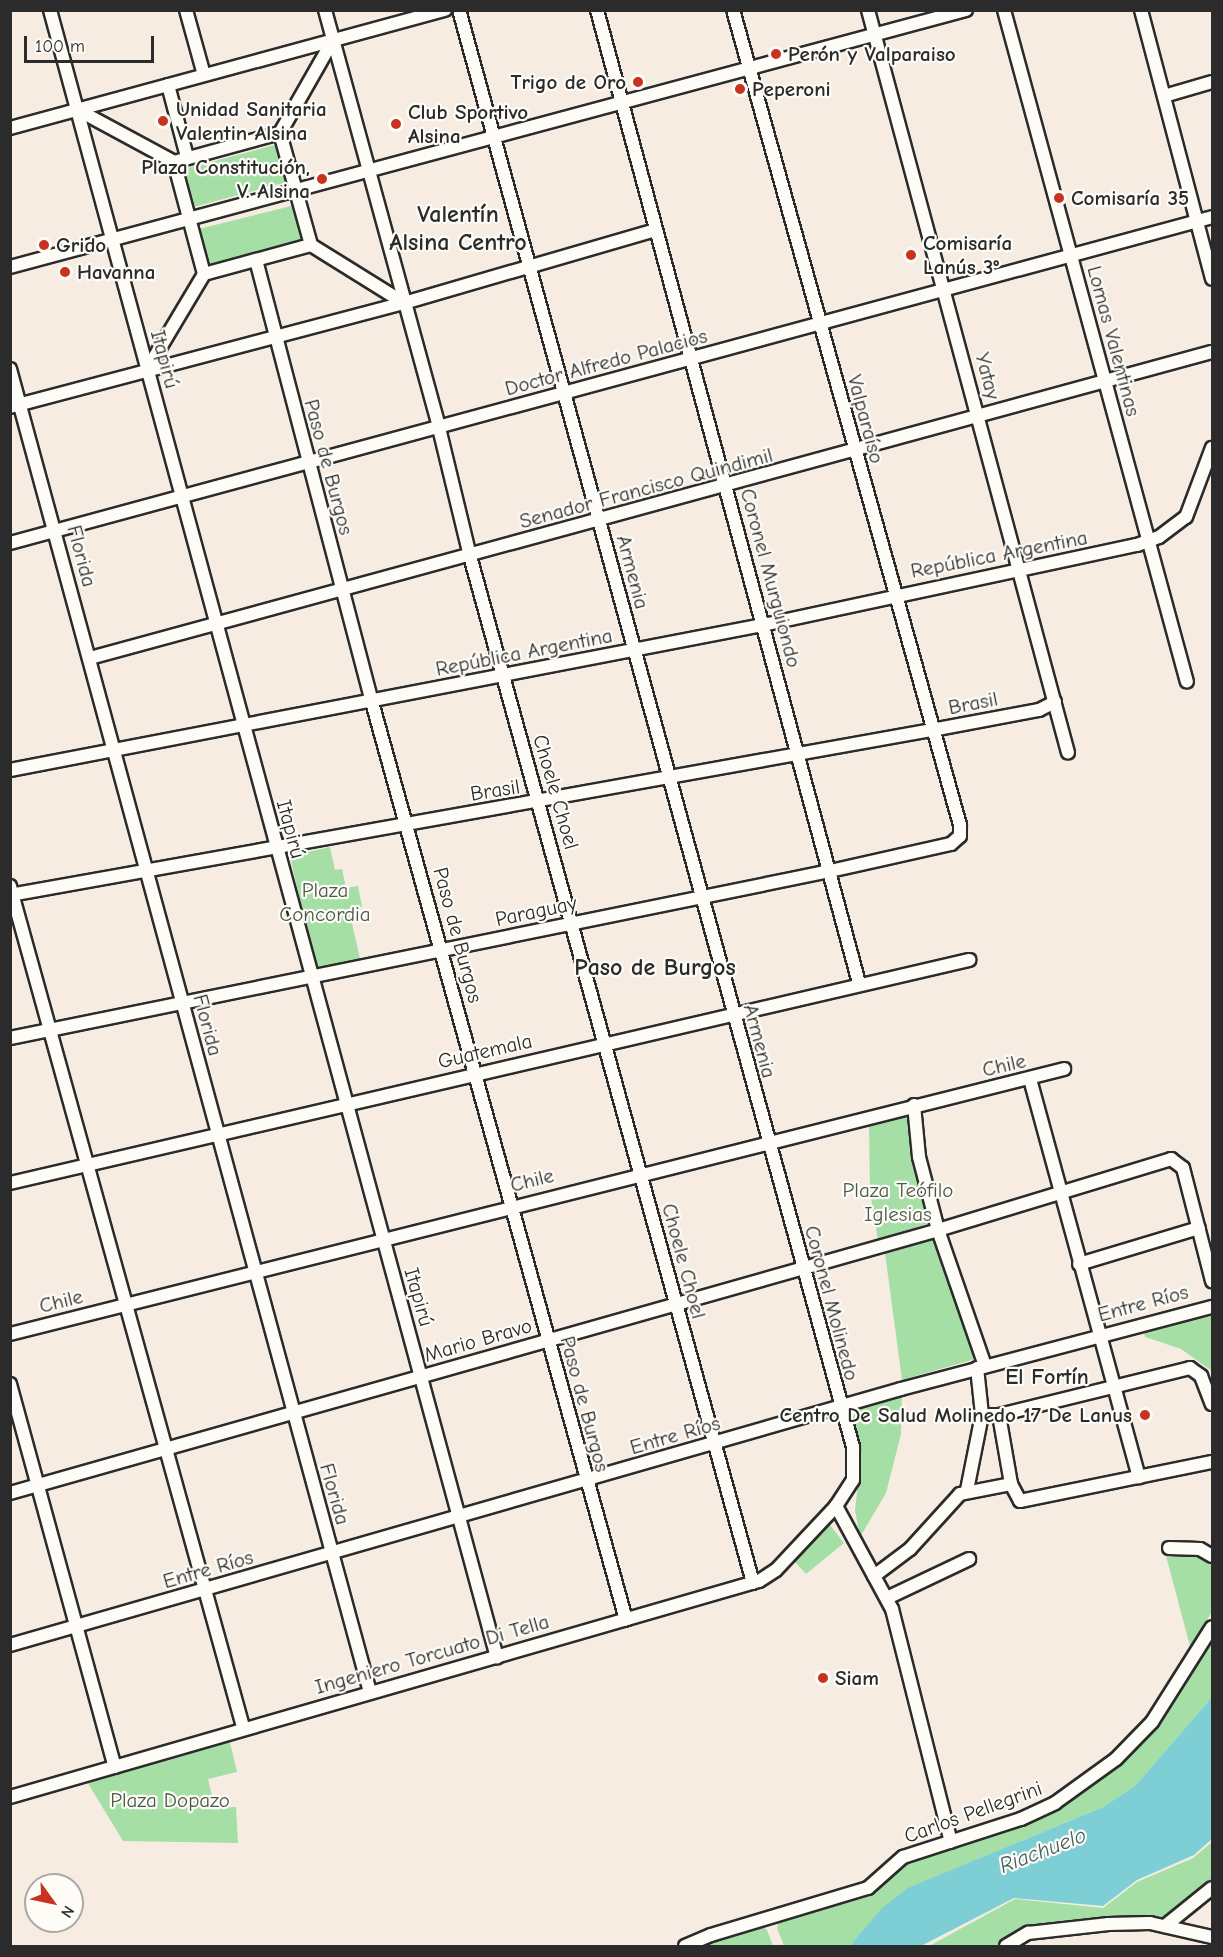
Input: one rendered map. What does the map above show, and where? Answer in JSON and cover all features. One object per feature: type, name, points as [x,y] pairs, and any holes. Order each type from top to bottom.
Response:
[{"type":"street","name":"Itapirú","points":[[50,10],[345,1104],[497,1657]]},
{"type":"street","points":[[186,10],[204,75]]},
{"type":"street","name":"Choele Choel","points":[[325,10],[439,428],[470,556],[606,1042],[640,1174],[753,1583]]},
{"type":"street","points":[[10,128],[445,10]]},
{"type":"street","name":"Armenia","points":[[459,10],[496,138],[768,1143]]},
{"type":"street","name":"Coronel Murguiondo","points":[[597,10],[859,983]]},
{"type":"street","name":"Valparaíso","points":[[733,10],[821,324],[854,452],[960,825],[960,836]]},
{"type":"street","name":"Yatay","points":[[868,10],[1068,753]]},
{"type":"street","points":[[10,267],[966,10]]},
{"type":"street","name":"Lomas Valentinas","points":[[1004,10],[1187,682]]},
{"type":"street","points":[[1140,10],[1212,279]]},
{"type":"street","points":[[174,162],[280,133],[333,40]]},
{"type":"street","points":[[1164,96],[1212,82]]},
{"type":"street","points":[[168,85],[187,157]]},
{"type":"street","points":[[78,110],[174,162],[204,274]]},
{"type":"street","points":[[280,133],[311,245],[404,303]]},
{"type":"street","name":"Doctor Alfredo Palacios","points":[[10,543],[1212,217]]},
{"type":"street","points":[[15,406],[148,368],[404,303],[655,230]]},
{"type":"street","points":[[148,368],[204,274],[311,245]]},
{"type":"street","name":"Paso de Burgos","points":[[256,260],[372,702],[626,1620]]},
{"type":"street","name":"Senador Francisco Quindimil","points":[[90,658],[727,487],[1212,352]]},
{"type":"street","name":"Florida","points":[[10,369],[15,406],[55,531],[253,1272],[370,1692]]},
{"type":"street","points":[[1148,542],[1186,517],[1211,453]]},
{"type":"street","name":"República Argentina","points":[[10,770],[763,625],[896,595],[1020,572],[1148,542]]},
{"type":"street","name":"Brasil","points":[[11,892],[539,802],[1040,710],[1055,702]]},
{"type":"street","name":"Paraguay","points":[[10,1038],[830,871],[951,844],[960,836]]},
{"type":"street","points":[[11,892],[203,1591],[243,1727]]},
{"type":"street","name":"Guatemala","points":[[10,1183],[859,983],[969,960]]},
{"type":"street","name":"Chile","points":[[10,1334],[512,1205],[1064,1069]]},
{"type":"street","points":[[1030,1079],[1059,1194],[1116,1386],[1139,1476]]},
{"type":"street","points":[[915,1105],[920,1157],[938,1230],[981,1367],[982,1415],[967,1490]]},
{"type":"street","name":"Coronel Molinedo","points":[[768,1143],[801,1268],[853,1447],[856,1469],[836,1506]]},
{"type":"street","name":"Mario Bravo","points":[[10,1493],[164,1450],[291,1411],[421,1377],[938,1230],[1171,1159],[1178,1162],[1199,1228]]},
{"type":"street","points":[[1079,1264],[1199,1228],[1212,1281]]},
{"type":"street","name":"Entre Ríos","points":[[10,1645],[981,1367],[1212,1307]]},
{"type":"street","points":[[982,1415],[999,1415],[1190,1368],[1201,1376],[1212,1404]]},
{"type":"street","points":[[10,1384],[115,1767]]},
{"type":"street","points":[[999,1415],[1011,1484],[1016,1499],[1029,1502],[1139,1476],[1212,1462]]},
{"type":"street","points":[[874,1576],[910,1549],[953,1500],[967,1490],[1011,1484]]},
{"type":"street","points":[[836,1506],[887,1598],[951,1842]]},
{"type":"street","name":"Ingeniero Torcuato Di Tella","points":[[10,1797],[243,1727],[753,1583],[771,1575],[836,1506]]},
{"type":"street","points":[[1169,1548],[1200,1550],[1212,1556]]},
{"type":"street","points":[[887,1598],[969,1559]]},
{"type":"street","name":"Carlos Pellegrini","points":[[685,1947],[711,1935],[868,1888],[903,1857],[1021,1819],[1055,1803],[1108,1766],[1137,1740],[1170,1700],[1212,1627]]},
{"type":"street","points":[[1165,1926],[1212,1888]]},
{"type":"street","points":[[1006,1947],[1028,1933],[1108,1924],[1165,1926],[1212,1937]]},
{"type":"green space","points":[[278,144],[288,182],[192,207],[182,170]]},
{"type":"green space","points":[[295,205],[304,241],[209,265],[200,229]]},
{"type":"green space","name":"Plaza Concordia","points":[[330,847],[335,870],[342,869],[346,888],[358,886],[362,907],[349,910],[360,959],[315,969],[290,856]]},
{"type":"green space","name":"Plaza Teófilo Iglesias","points":[[907,1114],[929,1223],[878,1241],[870,1192],[869,1125]]},
{"type":"green space","points":[[938,1235],[975,1359],[902,1380],[885,1253]]},
{"type":"green space","points":[[1212,1312],[1212,1371],[1181,1349],[1145,1337],[1143,1329]]},
{"type":"green space","points":[[902,1393],[901,1434],[886,1493],[860,1537],[855,1510],[861,1460],[851,1418],[858,1410]]},
{"type":"green space","points":[[830,1525],[844,1543],[806,1574],[793,1560]]},
{"type":"green space","points":[[1165,1552],[1205,1557],[1212,1563],[1212,1611],[1191,1650]]},
{"type":"green space","points":[[1212,1638],[1212,1697],[1135,1786],[1103,1807],[945,1873],[861,1934],[850,1946],[784,1946],[777,1928],[780,1917],[859,1894],[899,1863],[1023,1821],[1149,1732]]},
{"type":"green space","name":"Plaza Dopazo","points":[[229,1738],[237,1772],[208,1779],[215,1808],[236,1807],[238,1843],[123,1841],[86,1780]]},
{"type":"green space","points":[[1212,1842],[1212,1882],[1167,1917],[1025,1927],[1000,1946],[929,1946],[1015,1899],[1103,1908],[1137,1882],[1193,1858]]},
{"type":"green space","points":[[760,1924],[767,1930],[773,1946],[695,1946]]},
{"type":"water","name":"Riachuelo","points":[[1212,1697],[1212,1839],[1194,1855],[1137,1880],[1103,1906],[1014,1898],[921,1946],[850,1946],[881,1909],[908,1888],[1103,1807],[1135,1786]]},
{"type":"place","name":"Perón y Valparaiso","points":[[776,54]]},
{"type":"place","name":"Trigo de Oro","points":[[638,82]]},
{"type":"place","name":"Peperoni","points":[[740,89]]},
{"type":"place","name":"Unidad Sanitaria Valentin Alsina","points":[[163,121]]},
{"type":"place","name":"Club Sportivo Alsina","points":[[396,124]]},
{"type":"place","name":"Plaza Constitución, V. Alsina","points":[[322,179]]},
{"type":"place","name":"Comisaría 35","points":[[1059,198]]},
{"type":"place","name":"Grido","points":[[44,245]]},
{"type":"place","name":"Comisaría Lanús 3°","points":[[911,255]]},
{"type":"place","name":"Havanna","points":[[65,272]]},
{"type":"place","name":"Centro De Salud Molinedo 17 De Lanus","points":[[1145,1415]]},
{"type":"place","name":"Siam","points":[[823,1678]]},
{"type":"district","name":"Valentín Alsina Centro","points":[[458,229]]},
{"type":"district","name":"Paso de Burgos","points":[[655,968]]},
{"type":"district","name":"El Fortín","points":[[1047,1378]]}]
